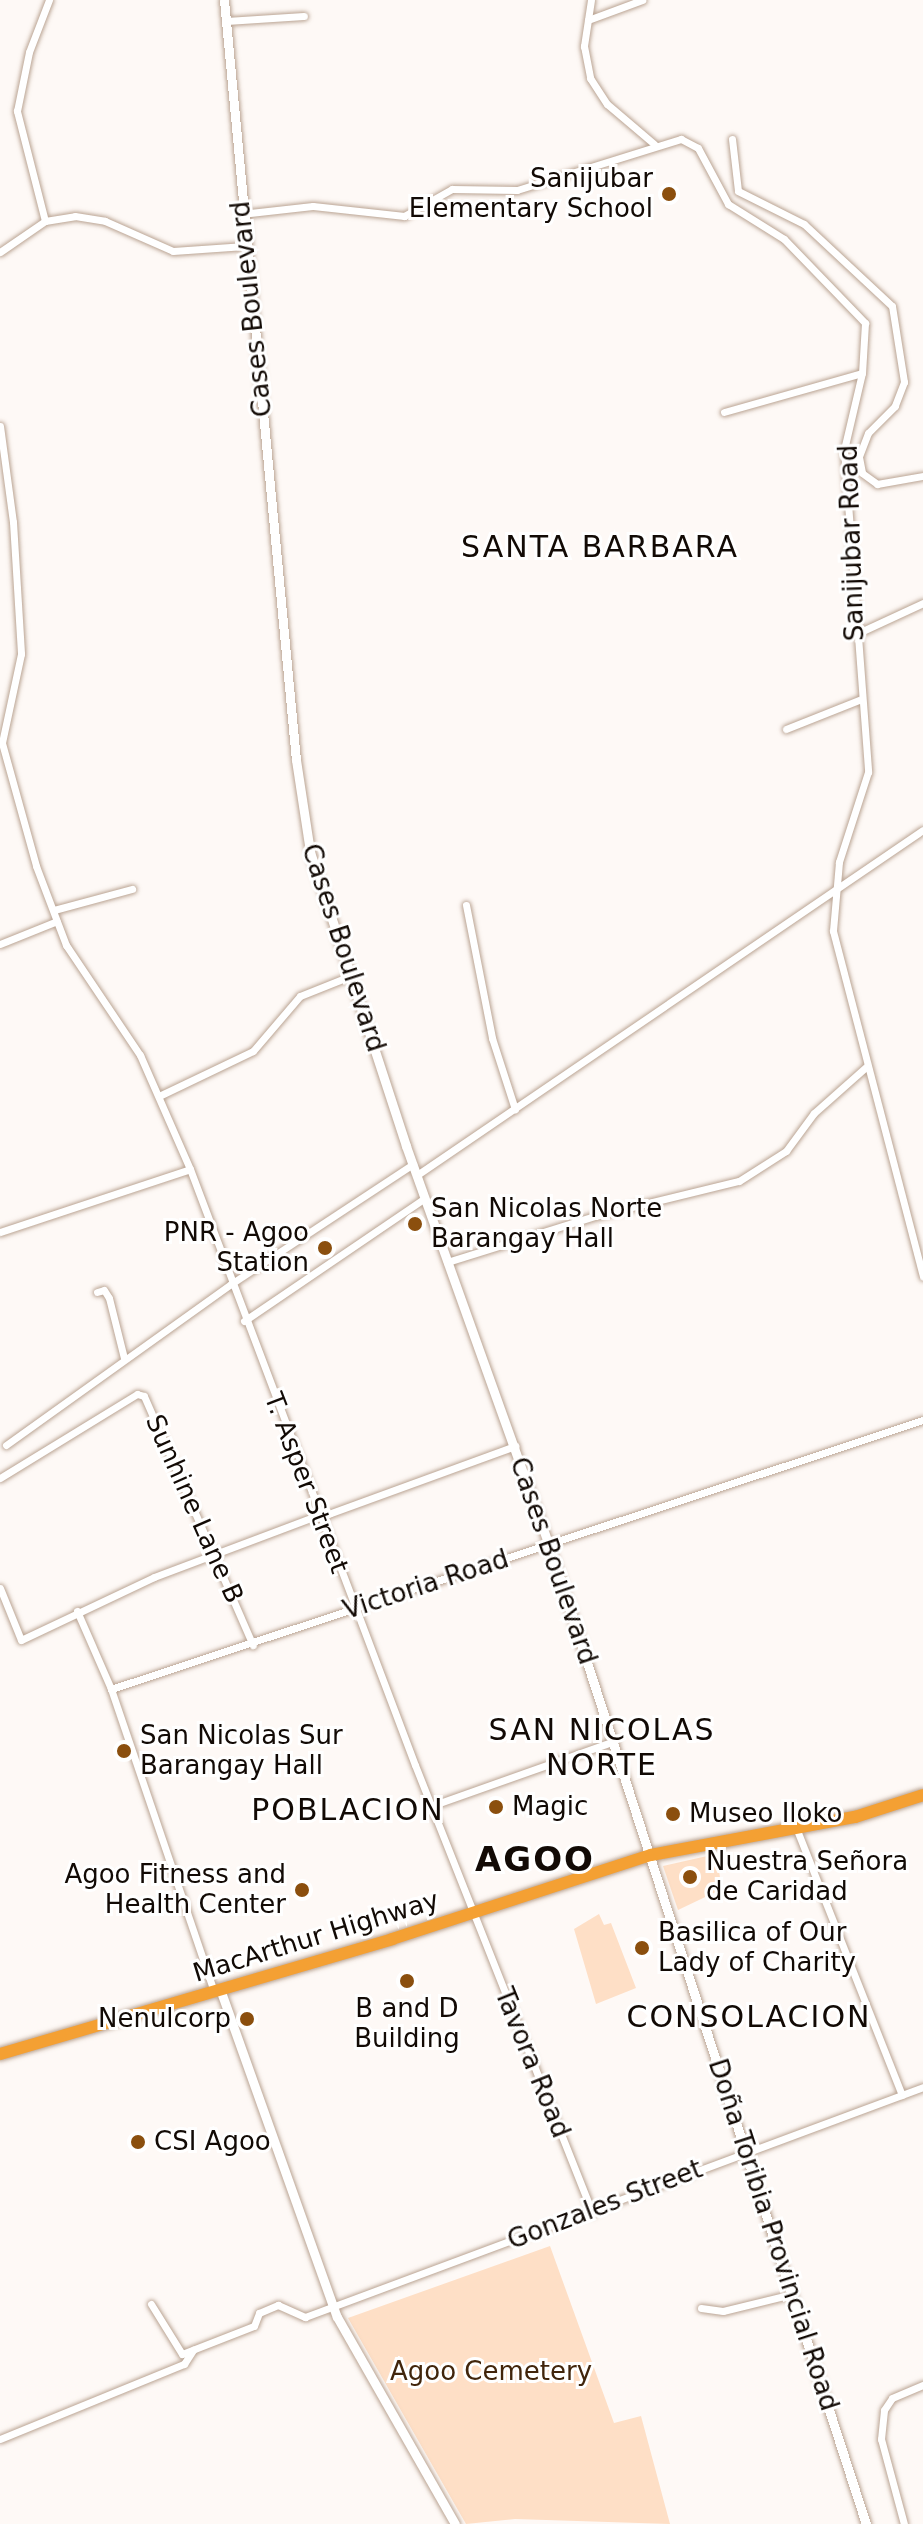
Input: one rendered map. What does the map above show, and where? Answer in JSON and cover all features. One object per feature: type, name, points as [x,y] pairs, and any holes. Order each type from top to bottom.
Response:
[{"type":"highway","name":"MacArthur Highway","points":[[0,2054],[472,1913],[651,1855],[797,1830],[864,1815],[923,1795]]},
{"type":"street","points":[[45,221],[17,111],[29,52],[49,0]]},
{"type":"street","name":"Cases Boulevard","points":[[224,0],[241,214],[303,813],[310,852],[413,1164],[549,1545],[651,1855]]},
{"type":"street","points":[[591,0],[584,57],[596,90],[654,144]]},
{"type":"street","points":[[588,20],[642,0]]},
{"type":"street","points":[[226,21],[304,16]]},
{"type":"street","name":"Sanijubar Road","points":[[241,214],[313,206],[404,216],[452,189],[517,190],[654,144],[681,139],[698,148],[728,204],[784,239],[862,317],[868,329],[862,373],[844,450],[856,566],[859,700],[868,772],[839,862],[835,945],[923,1276]]},
{"type":"street","points":[[732,139],[738,191],[804,224],[892,306],[904,382],[895,406],[868,433],[859,457],[862,473],[877,484],[923,476]]},
{"type":"street","points":[[0,252],[45,221],[91,217],[173,251],[245,246]]},
{"type":"street","points":[[724,412],[862,373]]},
{"type":"street","name":"T. Asper Street","points":[[0,426],[13,522],[21,654],[3,752],[66,945],[140,1055],[190,1169],[244,1321],[472,1913]]},
{"type":"street","points":[[856,634],[923,603]]},
{"type":"street","points":[[786,729],[859,700]]},
{"type":"street","points":[[417,1175],[923,830]]},
{"type":"street","points":[[54,910],[132,889]]},
{"type":"street","points":[[466,905],[492,1038],[515,1109]]},
{"type":"street","points":[[0,944],[57,921]]},
{"type":"street","points":[[159,1096],[253,1051],[300,996],[350,976]]},
{"type":"street","points":[[447,1262],[595,1216],[739,1181],[786,1151],[814,1113],[866,1067]]},
{"type":"street","points":[[6,1445],[231,1284],[413,1164]]},
{"type":"street","points":[[0,1232],[190,1169]]},
{"type":"street","points":[[244,1321],[425,1198]]},
{"type":"street","points":[[97,1292],[104,1290],[109,1298],[124,1358]]},
{"type":"street","name":"Sunhine Lane B","points":[[0,1478],[137,1394],[144,1396],[253,1645]]},
{"type":"street","name":"Victoria Road","points":[[111,1689],[253,1645],[355,1608],[923,1420]]},
{"type":"street","points":[[0,1588],[21,1640],[77,1611],[215,1554],[515,1446]]},
{"type":"street","points":[[77,1611],[111,1689],[332,2303],[455,2524]]},
{"type":"street","points":[[431,1806],[615,1741]]},
{"type":"street","points":[[797,1830],[902,2095]]},
{"type":"street","name":"Doña Toribia Provincial Road","points":[[651,1855],[866,2524]]},
{"type":"street","name":"Tavora Road","points":[[472,1913],[592,2213]]},
{"type":"street","name":"Gonzales Street","points":[[193,2350],[254,2326],[260,2312],[278,2305],[301,2317],[332,2303],[592,2213],[747,2151],[923,2087]]},
{"type":"street","points":[[701,2308],[723,2311],[793,2294]]},
{"type":"street","points":[[151,2304],[177,2351],[193,2350]]},
{"type":"street","points":[[0,2439],[184,2364],[193,2350]]},
{"type":"street","points":[[904,2524],[881,2439],[884,2410],[892,2398],[923,2385]]},
{"type":"green space","points":[[716,1854],[722,1889],[678,1910],[663,1866]]},
{"type":"green space","points":[[599,1914],[604,1925],[611,1923],[636,1988],[596,2004],[574,1929]]},
{"type":"green space","name":"Agoo Cemetery","points":[[550,2246],[614,2423],[641,2416],[670,2524],[515,2519],[466,2524],[348,2318]]},
{"type":"place","name":"Sanijubar Elementary School","points":[[669,194]]},
{"type":"place","name":"San Nicolas Norte Barangay Hall","points":[[415,1224]]},
{"type":"place","name":"PNR - Agoo Station","points":[[325,1248]]},
{"type":"place","name":"San Nicolas Sur Barangay Hall","points":[[124,1751]]},
{"type":"place","name":"Magic","points":[[496,1807]]},
{"type":"place","name":"Museo Iloko","points":[[673,1814]]},
{"type":"place","name":"Nuestra Señora de Caridad","points":[[690,1877]]},
{"type":"place","name":"Agoo Fitness and Health Center","points":[[302,1890]]},
{"type":"place","name":"Basilica of Our Lady of Charity","points":[[642,1948]]},
{"type":"place","name":"B and D Building","points":[[407,1981]]},
{"type":"place","name":"Nenulcorp","points":[[247,2019]]},
{"type":"place","name":"CSI Agoo","points":[[138,2142]]},
{"type":"district","name":"SANTA BARBARA","points":[[600,547]]},
{"type":"district","name":"SAN NICOLAS NORTE","points":[[602,1747]]},
{"type":"district","name":"POBLACION","points":[[348,1810]]},
{"type":"district","name":"AGOO","points":[[535,1860]]},
{"type":"district","name":"CONSOLACION","points":[[749,2017]]}]
